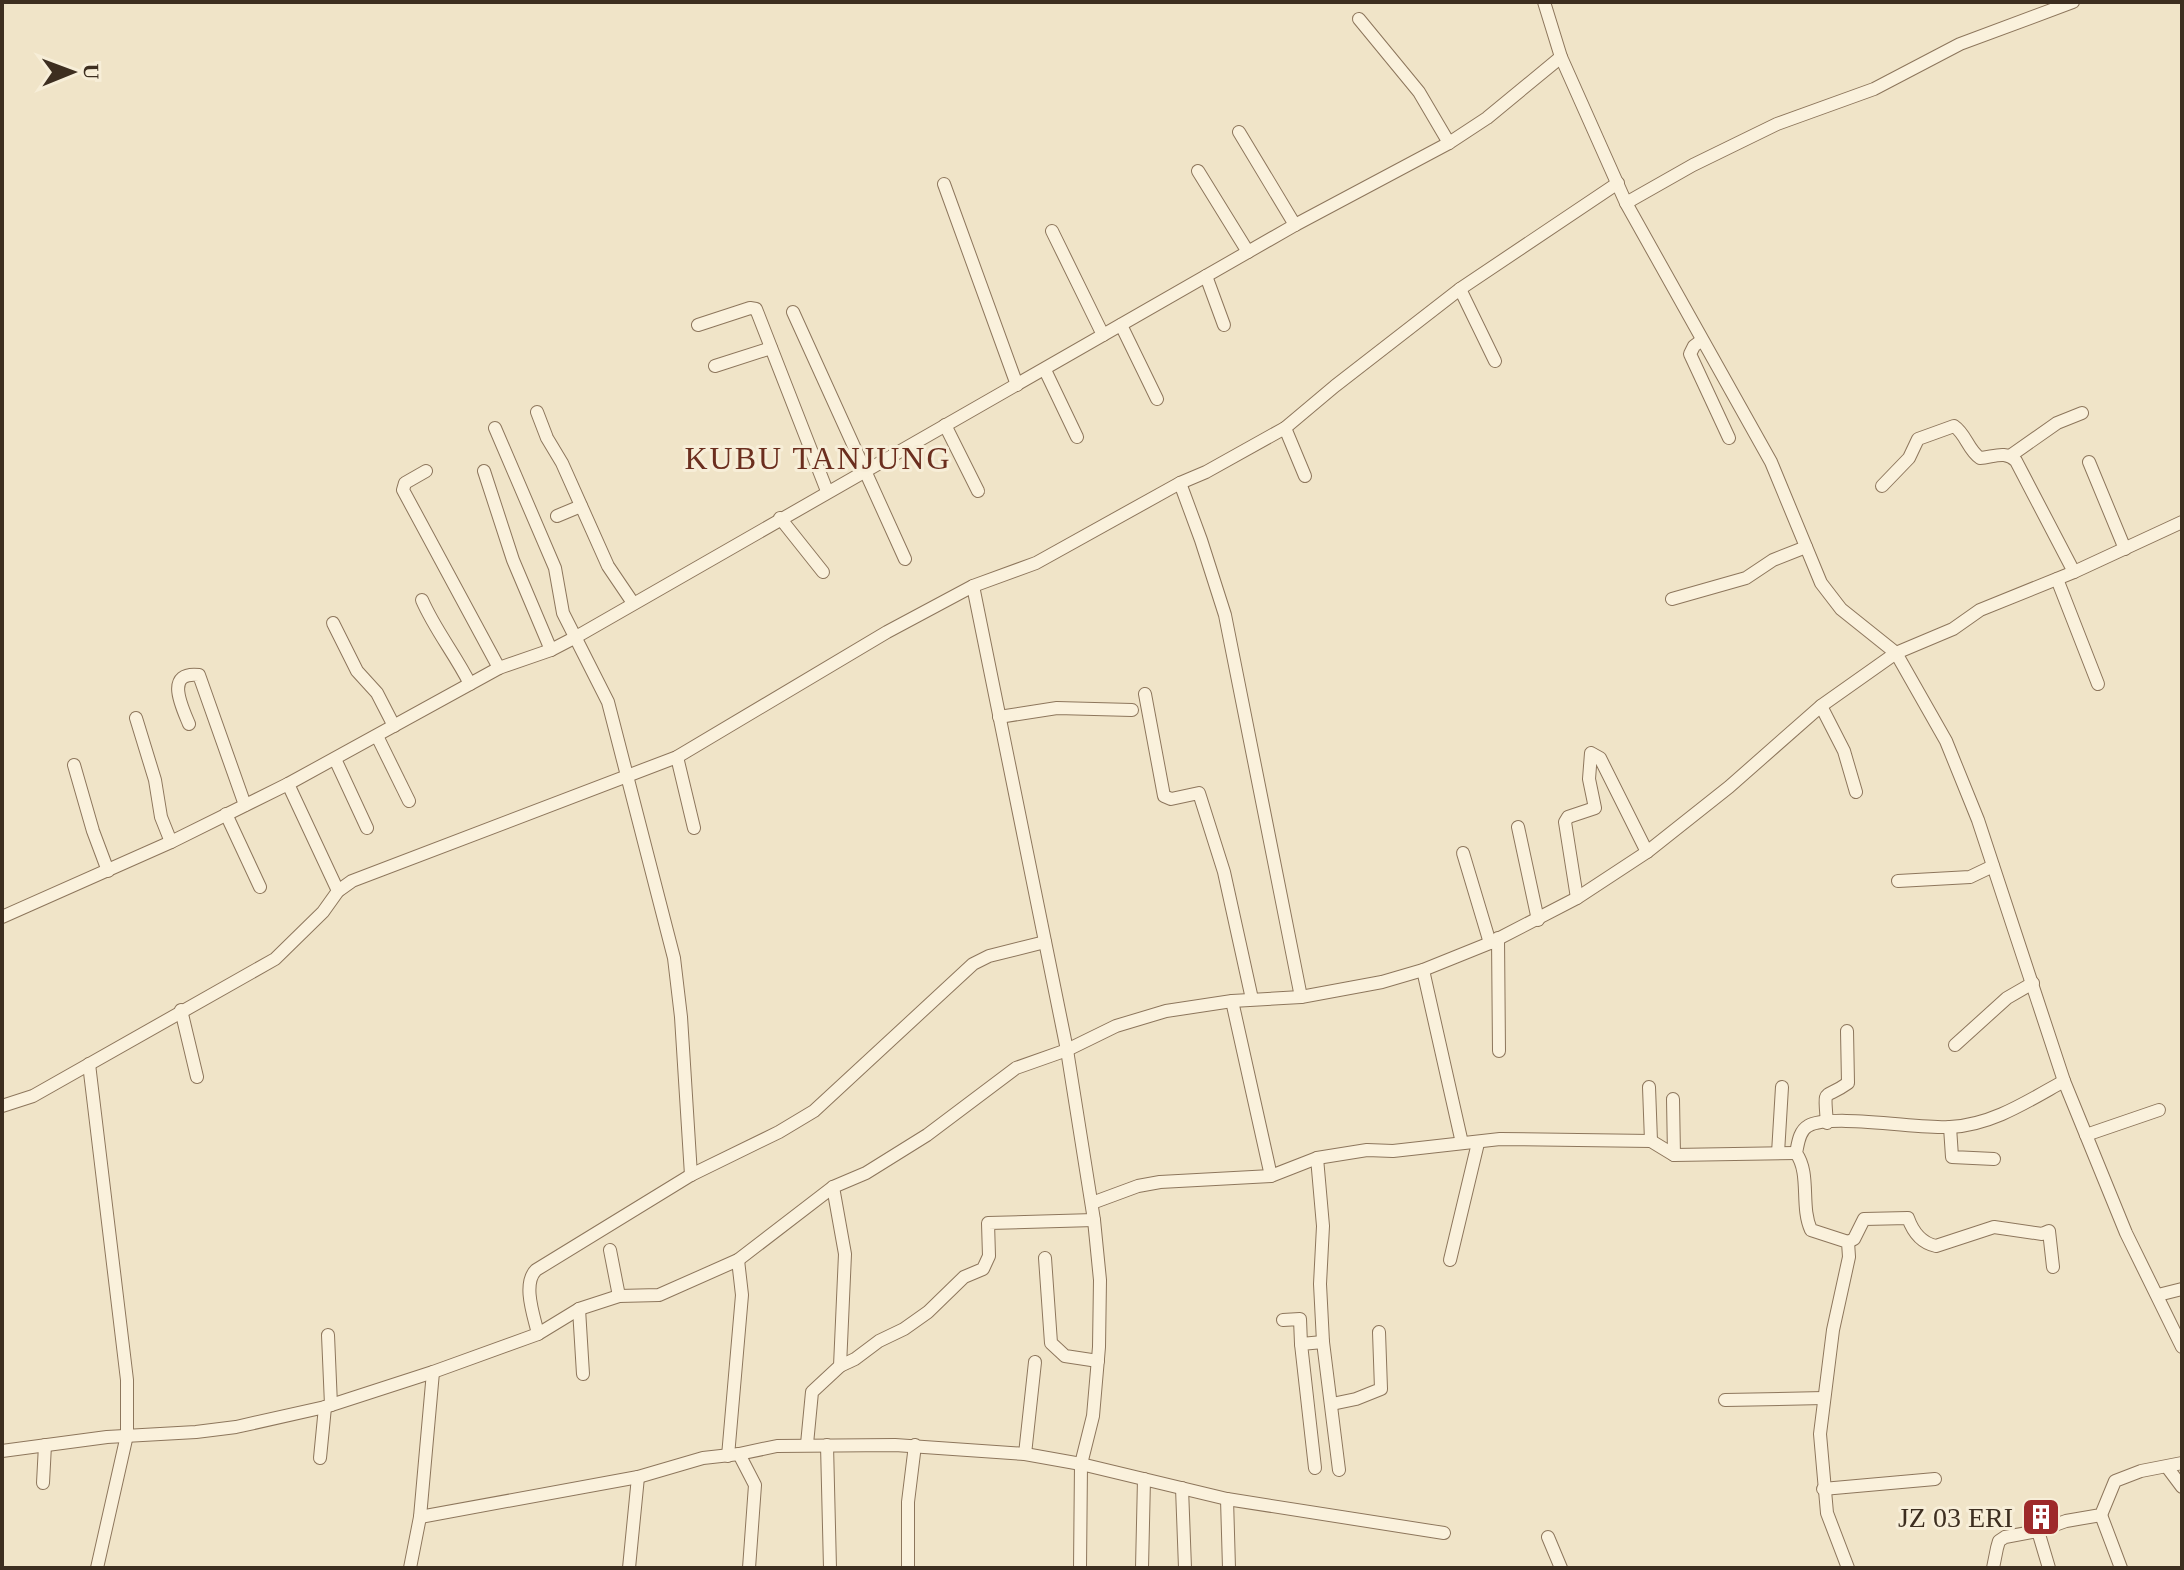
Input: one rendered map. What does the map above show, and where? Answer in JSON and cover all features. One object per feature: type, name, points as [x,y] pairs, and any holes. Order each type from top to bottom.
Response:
[{"type":"street","points":[[1544,2],[1561,57],[1626,203],[1771,462],[1821,583],[1830,596],[1875,639],[1896,653],[1946,741],[1964,780],[2064,1081],[2126,1233],[2182,1347]]},
{"type":"street","points":[[1626,203],[1693,165],[1777,124],[1874,89],[1960,44],[2073,2]]},
{"type":"street","points":[[1359,19],[1419,92],[1449,143]]},
{"type":"street","points":[[2,917],[171,842],[288,784],[499,668],[551,650],[576,637],[1295,225],[1449,143],[1487,118],[1561,57]]},
{"type":"street","points":[[1239,132],[1295,225]]},
{"type":"street","points":[[1198,171],[1248,252]]},
{"type":"street","points":[[2,1106],[33,1096],[275,959],[323,912],[338,891],[352,881],[677,757],[887,632],[973,586],[1036,563],[1285,428],[1460,289],[1618,183]]},
{"type":"street","points":[[944,184],[1017,385]]},
{"type":"street","points":[[1052,231],[1103,335]]},
{"type":"street","points":[[1206,276],[1224,325]]},
{"type":"street","points":[[1460,289],[1495,361]]},
{"type":"street","points":[[698,325],[750,308],[756,309],[827,491]]},
{"type":"street","points":[[793,312],[905,559]]},
{"type":"street","points":[[1121,325],[1157,399]]},
{"type":"street","points":[[1702,340],[1690,354],[1729,438]]},
{"type":"street","points":[[715,366],[771,348]]},
{"type":"street","points":[[1045,370],[1077,437]]},
{"type":"street","points":[[537,412],[608,566],[633,603]]},
{"type":"street","points":[[2010,456],[2057,423],[2082,413]]},
{"type":"street","points":[[945,425],[978,491]]},
{"type":"street","points":[[1882,486],[1909,458],[1918,439],[1954,426],[1962,431],[1964,439],[1980,458],[2002,454],[2016,461],[2074,572]]},
{"type":"street","points":[[495,428],[555,568],[563,613],[608,702],[674,958],[691,1175]]},
{"type":"street","points":[[1285,428],[1305,476]]},
{"type":"street","points":[[2089,462],[2125,549]]},
{"type":"street","points":[[426,471],[405,483],[403,490],[499,668]]},
{"type":"street","points":[[484,471],[508,548],[551,650]]},
{"type":"street","points":[[1180,483],[1225,615],[1301,997]]},
{"type":"street","points":[[557,516],[581,506]]},
{"type":"street","points":[[780,518],[823,572]]},
{"type":"street","points":[[2,1451],[127,1435],[236,1427],[328,1406],[538,1334],[579,1309],[619,1296],[659,1295],[738,1260],[833,1187],[866,1173],[927,1135],[1016,1068],[1067,1050],[1116,1026],[1166,1011],[1232,1001],[1301,997],[1382,982],[1423,970],[1494,941],[1577,898],[1647,852],[1729,787],[1821,706],[1896,653],[1953,629],[1980,610],[2074,572],[2182,522]]},
{"type":"street","points":[[1672,599],[1746,578],[1773,560],[1806,547]]},
{"type":"street","points":[[2057,579],[2098,684]]},
{"type":"street","points":[[973,586],[1067,1050],[1094,1220],[1100,1280],[1098,1361],[1093,1416],[1081,1464],[1080,1568]]},
{"type":"street","points":[[422,600],[436,632],[451,647],[470,684]]},
{"type":"street","points":[[333,623],[357,671],[377,693],[394,726]]},
{"type":"street","points":[[189,724],[177,690],[180,680],[190,674],[199,675],[245,805]]},
{"type":"street","points":[[1145,694],[1164,796],[1171,799],[1199,793],[1206,812],[1224,872],[1252,999]]},
{"type":"street","points":[[1821,706],[1844,751],[1856,792]]},
{"type":"street","points":[[999,717],[1057,708],[1132,710]]},
{"type":"street","points":[[136,718],[151,764],[161,817],[171,842]]},
{"type":"street","points":[[377,736],[409,801]]},
{"type":"street","points":[[1577,898],[1565,822],[1568,817],[1595,808],[1589,779],[1591,753],[1598,755],[1647,852]]},
{"type":"street","points":[[677,757],[694,828]]},
{"type":"street","points":[[335,759],[367,828]]},
{"type":"street","points":[[74,765],[108,871]]},
{"type":"street","points":[[288,784],[338,891]]},
{"type":"street","points":[[226,814],[260,887]]},
{"type":"street","points":[[1518,827],[1538,920]]},
{"type":"street","points":[[1463,853],[1494,941],[1499,1051]]},
{"type":"street","points":[[1898,881],[1970,877],[1993,866]]},
{"type":"street","points":[[538,1334],[529,1285],[530,1276],[536,1270],[691,1175],[779,1132],[814,1111],[973,964],[989,956],[1045,942]]},
{"type":"street","points":[[1423,970],[1462,1143]]},
{"type":"street","points":[[1955,1045],[2007,998],[2033,983]]},
{"type":"street","points":[[1232,1001],[1271,1176]]},
{"type":"street","points":[[181,1010],[197,1077]]},
{"type":"street","points":[[1827,1123],[1825,1098],[1828,1092],[1848,1083],[1847,1031]]},
{"type":"street","points":[[89,1064],[125,1364],[127,1435],[97,1568]]},
{"type":"street","points":[[2053,1267],[2049,1231],[2042,1234],[1994,1227],[1936,1246],[1927,1244],[1913,1230],[1908,1218],[1864,1219],[1854,1239],[1848,1242],[1811,1230],[1804,1201],[1802,1162],[1796,1153],[1800,1135],[1806,1127],[1827,1123],[1900,1123],[1950,1127],[2001,1115],[2064,1081]]},
{"type":"street","points":[[1649,1087],[1651,1141]]},
{"type":"street","points":[[1778,1153],[1782,1087]]},
{"type":"street","points":[[1673,1099],[1674,1155]]},
{"type":"street","points":[[2086,1135],[2159,1110]]},
{"type":"street","points":[[1950,1127],[1952,1157],[1994,1159]]},
{"type":"street","points":[[1092,1203],[1138,1186],[1160,1182],[1271,1176],[1317,1158],[1367,1150],[1393,1151],[1500,1139],[1651,1141],[1674,1155],[1796,1153]]},
{"type":"street","points":[[1450,1260],[1478,1143]]},
{"type":"street","points":[[1317,1158],[1323,1226],[1320,1284],[1323,1342],[1339,1470]]},
{"type":"street","points":[[833,1187],[845,1254],[840,1366]]},
{"type":"street","points":[[807,1444],[812,1392],[840,1366],[904,1329],[928,1312],[964,1277],[983,1269],[989,1256],[988,1223],[1094,1220]]},
{"type":"street","points":[[1848,1242],[1849,1257],[1833,1330],[1820,1434],[1823,1489],[1831,1526],[1848,1568]]},
{"type":"street","points":[[610,1250],[619,1296]]},
{"type":"street","points":[[1045,1258],[1051,1343],[1065,1356],[1098,1361]]},
{"type":"street","points":[[738,1260],[742,1295],[733,1455],[755,1485],[749,1568]]},
{"type":"street","points":[[2158,1295],[2182,1289]]},
{"type":"street","points":[[579,1309],[583,1374]]},
{"type":"street","points":[[1283,1320],[1300,1319],[1315,1468]]},
{"type":"street","points":[[1332,1404],[1381,1389],[1379,1332]]},
{"type":"street","points":[[320,1458],[328,1406],[328,1335]]},
{"type":"street","points":[[1301,1344],[1323,1342]]},
{"type":"street","points":[[1025,1454],[1035,1362]]},
{"type":"street","points":[[410,1568],[420,1517],[433,1372]]},
{"type":"street","points":[[1725,1400],[1824,1398]]},
{"type":"street","points":[[43,1483],[45,1445]]},
{"type":"street","points":[[827,1445],[830,1568]]},
{"type":"street","points":[[420,1517],[638,1477],[703,1458],[777,1446],[915,1445],[1025,1454],[1081,1464],[1227,1499],[1444,1533]]},
{"type":"street","points":[[908,1568],[908,1502],[915,1445]]},
{"type":"street","points":[[2121,1568],[2101,1515],[2115,1481],[2141,1471],[2182,1463]]},
{"type":"street","points":[[2167,1467],[2182,1487]]},
{"type":"street","points":[[629,1568],[638,1477]]},
{"type":"street","points":[[1142,1568],[1144,1479]]},
{"type":"street","points":[[1823,1489],[1935,1479]]},
{"type":"street","points":[[1182,1488],[1185,1568]]},
{"type":"street","points":[[1227,1499],[1229,1568]]},
{"type":"street","points":[[1993,1568],[1999,1541],[2005,1537],[2101,1515]]},
{"type":"street","points":[[2038,1531],[2049,1568]]},
{"type":"street","points":[[1548,1537],[1561,1568]]},
{"type":"place","name":"JZ 03 ERI","points":[[2041,1517]]},
{"type":"district","name":"KUBU TANJUNG","points":[[818,458]]}]
